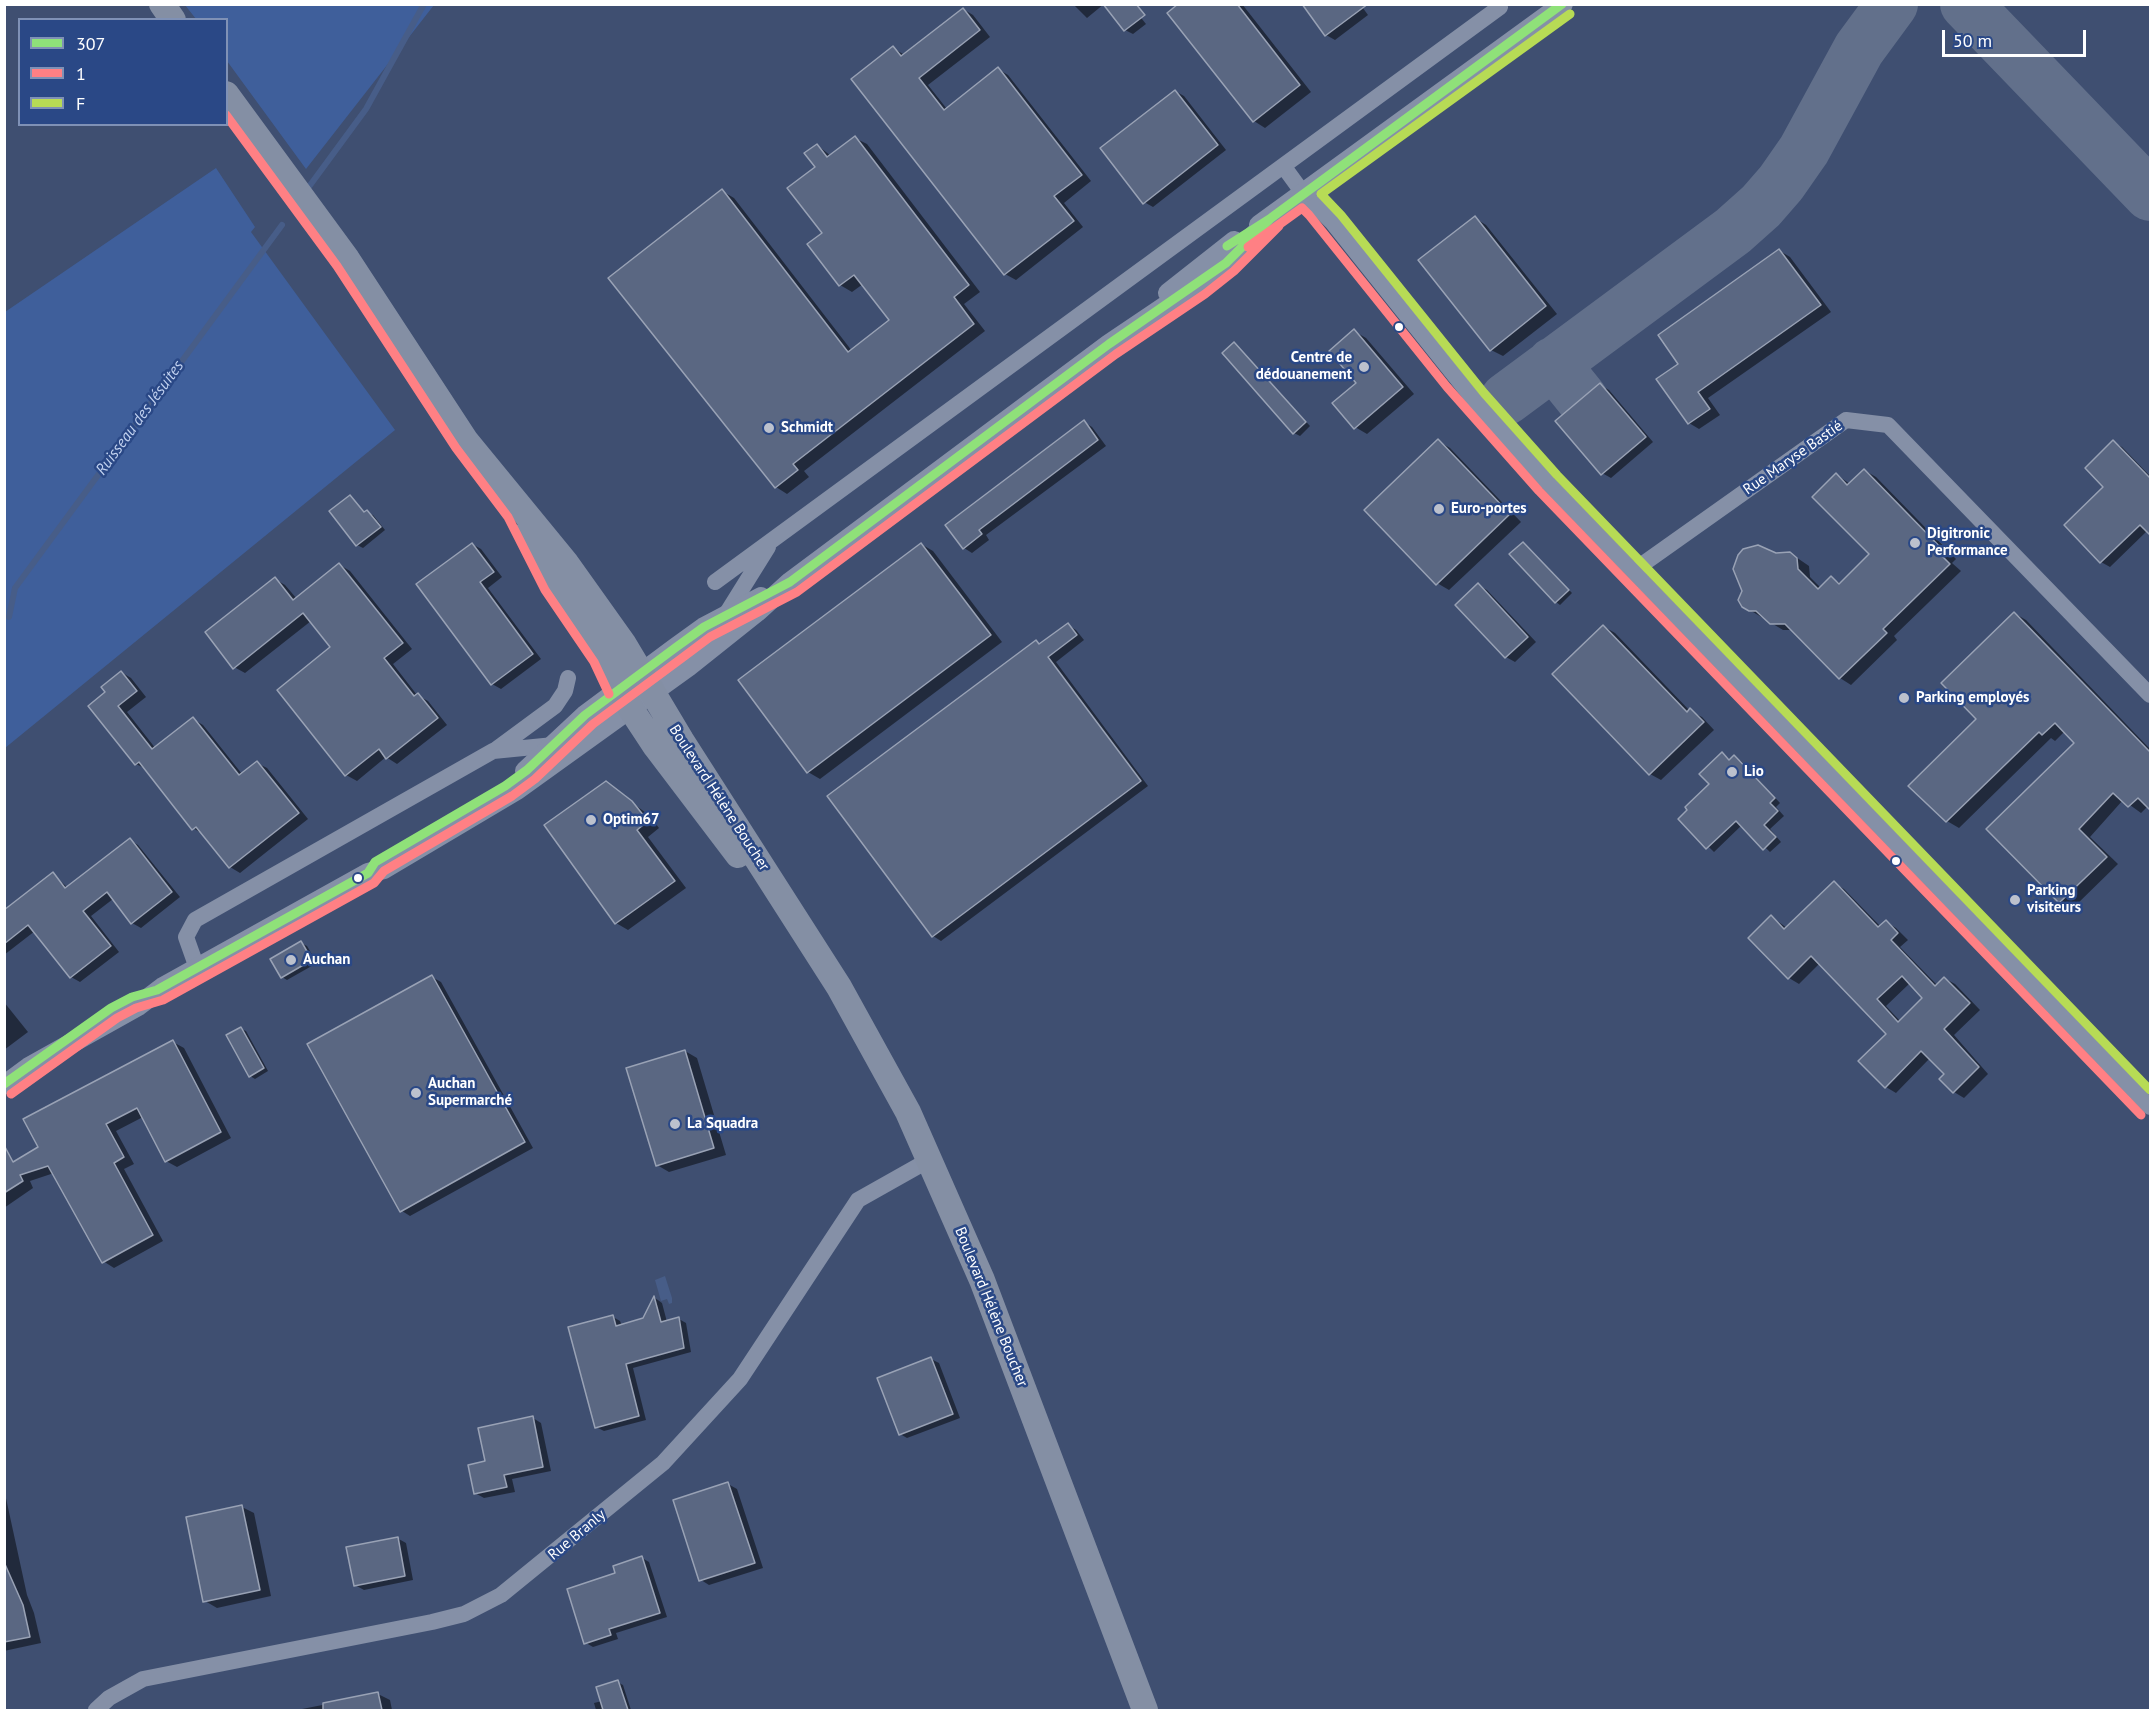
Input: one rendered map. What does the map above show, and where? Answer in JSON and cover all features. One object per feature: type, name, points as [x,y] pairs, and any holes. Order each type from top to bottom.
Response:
[{"type":"main road","points":[[162,4],[172,18]]},
{"type":"main road","points":[[228,97],[347,259],[466,441],[498,481]]},
{"type":"main road","name":"Boulevard Hélène Boucher","points":[[498,481],[566,563],[623,643],[799,921],[839,987],[908,1112],[982,1280],[1146,1710]]},
{"type":"main road","name":"Boulevard Hélène Boucher","points":[[498,481],[518,511],[556,585],[599,648],[625,699],[656,747],[738,855],[799,921]]},
{"type":"street","points":[[5,1084],[43,1054],[111,1008],[132,997],[157,990],[368,873],[384,869],[493,805],[625,699],[757,612],[790,582],[1109,344],[1222,266],[1271,218],[1303,193],[1563,4]]},
{"type":"street","points":[[715,582],[770,544],[1500,7]]},
{"type":"street","points":[[1284,167],[1303,193],[1332,222],[1474,401],[1633,571],[2151,1107]]},
{"type":"street","name":"Rue Maryse Bastié","points":[[1633,571],[1846,420],[1888,425],[2151,695]]},
{"type":"street","points":[[725,616],[770,544]]},
{"type":"street","points":[[647,683],[704,627],[790,582]]},
{"type":"street","points":[[197,968],[186,937],[195,920],[493,751],[555,706],[565,691],[568,678]]},
{"type":"street","points":[[368,873],[375,862],[506,786],[585,715],[625,699]]},
{"type":"street","points":[[493,751],[554,745]]},
{"type":"street","name":"Rue Branly","points":[[96,1710],[109,1698],[143,1679],[432,1622],[464,1614],[501,1595],[663,1463],[740,1379],[858,1200],[929,1160]]},
{"type":"shaded area","points":[[185,5],[434,5],[306,169],[228,62],[228,18],[195,18]]},
{"type":"shaded area","points":[[216,168],[255,227],[251,232],[395,430],[5,748],[5,312]]},
{"type":"shaded area","points":[[665,1276],[672,1298],[672,1303],[669,1304],[667,1299],[661,1301],[655,1280]]},
{"type":"building","points":[[1103,4],[1136,4],[1145,15],[1124,31]]},
{"type":"building","points":[[1178,4],[1237,4],[1300,85],[1253,122],[1167,13]]},
{"type":"building","points":[[1302,4],[1368,4],[1325,36]]},
{"type":"building","points":[[963,8],[980,30],[919,78],[944,110],[998,67],[1082,175],[1054,196],[1074,221],[1004,275],[851,79],[893,46],[901,56]]},
{"type":"building","points":[[1175,90],[1218,145],[1143,204],[1100,148]]},
{"type":"building","points":[[855,136],[969,285],[954,297],[974,324],[793,464],[798,470],[775,488],[608,278],[722,189],[848,352],[889,320],[854,275],[839,286],[807,244],[822,233],[787,188],[815,167],[804,153],[817,144],[827,157]]},
{"type":"building","points":[[1475,216],[1546,306],[1490,351],[1418,260]]},
{"type":"building","points":[[1779,249],[1821,305],[1698,392],[1710,409],[1688,424],[1656,379],[1678,364],[1658,335]]},
{"type":"building","name":"Centre de dédouanement","points":[[1354,329],[1403,387],[1354,429],[1332,403],[1356,383],[1329,351]]},
{"type":"building","points":[[1234,342],[1306,422],[1293,434],[1222,353]]},
{"type":"building","points":[[1600,383],[1646,437],[1601,475],[1555,421]]},
{"type":"building","points":[[1084,420],[1098,440],[979,530],[982,534],[963,549],[945,525]]},
{"type":"building","points":[[1438,439],[1510,514],[1436,585],[1364,510]]},
{"type":"building","points":[[2113,440],[2151,479],[2151,536],[2140,525],[2100,563],[2064,525],[2103,487],[2085,468]]},
{"type":"building","points":[[1864,469],[1945,552],[1941,555],[1950,564],[1883,629],[1887,633],[1839,679],[1785,624],[1770,624],[1756,611],[1749,611],[1742,607],[1738,600],[1742,591],[1733,569],[1743,549],[1758,545],[1776,553],[1790,552],[1797,558],[1798,569],[1818,589],[1831,576],[1839,584],[1869,554],[1812,497],[1836,473],[1847,485]]},
{"type":"building","points":[[350,495],[381,527],[356,546],[329,511]]},
{"type":"building","points":[[1523,542],[1569,590],[1555,603],[1509,554]]},
{"type":"building","points":[[472,543],[494,572],[480,582],[533,654],[491,685],[416,584]]},
{"type":"building","points":[[921,543],[991,635],[807,773],[738,680]]},
{"type":"building","points":[[339,563],[403,643],[384,658],[414,696],[418,693],[438,718],[386,759],[379,749],[345,776],[277,690],[330,647],[303,613],[233,669],[205,632],[275,577],[293,600]]},
{"type":"building","points":[[1478,583],[1528,637],[1505,658],[1455,605]]},
{"type":"building","points":[[2014,612],[2151,753],[2151,811],[2138,798],[2128,807],[2113,793],[2079,829],[2107,857],[2059,903],[1986,829],[2074,743],[2055,723],[2042,735],[2039,732],[1946,822],[1908,786],[1976,719],[1941,683]]},
{"type":"building","points":[[1068,623],[1077,635],[1048,657],[1141,781],[932,937],[827,796],[1036,640],[1039,644]]},
{"type":"building","points":[[1603,625],[1687,712],[1690,708],[1704,722],[1649,775],[1552,674]]},
{"type":"building","points":[[121,671],[137,691],[118,706],[152,749],[193,717],[239,775],[257,761],[299,813],[229,868],[196,827],[192,830],[139,762],[135,765],[88,706],[105,692],[101,687]]},
{"type":"building","points":[[1722,752],[1729,760],[1734,755],[1775,798],[1770,803],[1778,811],[1764,825],[1776,837],[1763,850],[1736,821],[1706,849],[1678,819],[1687,810],[1685,807],[1709,784],[1699,774]]},
{"type":"building","points":[[606,781],[632,801],[648,821],[637,830],[675,881],[615,924],[544,825]]},
{"type":"building","points":[[130,838],[172,892],[131,924],[107,892],[83,911],[111,946],[70,978],[28,925],[4,944],[4,910],[53,872],[65,888]]},
{"type":"building","points":[[1834,881],[1878,927],[1886,920],[1898,933],[1891,940],[1935,986],[1944,977],[1970,1003],[1944,1029],[1979,1067],[1953,1093],[1939,1079],[1944,1074],[1921,1051],[1885,1088],[1858,1061],[1886,1034],[1811,956],[1788,979],[1748,938],[1771,915],[1784,929]],"holes":[[[1902,976],[1922,998],[1898,1022],[1877,999]]]},
{"type":"building","name":"Auchan","points":[[301,941],[312,960],[281,978],[270,959]]},
{"type":"building","name":"Auchan Supermarché","points":[[432,975],[525,1142],[400,1212],[307,1044]]},
{"type":"building","points":[[241,1027],[264,1068],[249,1077],[226,1035]]},
{"type":"building","points":[[173,1040],[221,1132],[165,1162],[137,1108],[106,1124],[124,1157],[114,1163],[153,1235],[102,1263],[48,1166],[20,1175],[23,1181],[4,1193],[4,1145],[13,1162],[38,1147],[23,1119]]},
{"type":"building","name":"La Squadra","points":[[685,1050],[714,1148],[656,1166],[626,1068]]},
{"type":"building","points":[[654,1296],[661,1322],[679,1317],[684,1348],[626,1364],[639,1416],[595,1428],[568,1327],[613,1315],[616,1326],[643,1318]]},
{"type":"building","points":[[931,1357],[953,1414],[899,1435],[877,1378]]},
{"type":"building","points":[[533,1416],[543,1467],[504,1475],[507,1487],[474,1494],[468,1465],[485,1461],[478,1428]]},
{"type":"building","points":[[728,1482],[755,1563],[699,1581],[673,1500]]},
{"type":"building","points":[[242,1505],[260,1590],[203,1602],[186,1517]]},
{"type":"building","points":[[398,1537],[405,1576],[354,1586],[346,1547]]},
{"type":"building","points":[[642,1556],[660,1613],[609,1629],[611,1635],[584,1644],[567,1589],[615,1573],[613,1566]]},
{"type":"building","points":[[4,1562],[23,1605],[30,1637],[4,1642]]},
{"type":"building","points":[[618,1680],[628,1710],[603,1710],[596,1687]]},
{"type":"building","points":[[378,1692],[382,1710],[323,1710],[323,1703]]},
{"type":"waterway","name":"Ruisseau des Jésuites","points":[[308,188],[366,109],[424,4]]},
{"type":"waterway","name":"Ruisseau des Jésuites","points":[[9,617],[15,588],[282,225]]},
{"type":"taxiway","points":[[1506,399],[1733,231],[1761,206],[1781,183],[1804,150],[1859,49],[1892,4]]},
{"type":"taxiway","points":[[1966,4],[2150,195]]},
{"type":"taxiway","points":[[1553,363],[1582,399]]},
{"type":"transit line","name":"307","points":[[1227,246],[1271,218],[1562,4]]},
{"type":"transit line","name":"F","points":[[1570,14],[1321,194],[1341,215],[1484,393],[1557,475],[2150,1090]]},
{"type":"transit line","name":"1","points":[[228,118],[337,266],[456,448],[508,517],[545,590],[594,662],[609,694]]},
{"type":"transit line","name":"1","points":[[1248,247],[1302,208],[1447,387],[1539,491],[2141,1115]]},
{"type":"transit line","name":"307","points":[[4,1084],[111,1008],[132,997],[157,990],[368,873],[375,862],[505,786],[527,770],[585,715],[675,648],[704,627],[790,582],[1109,344],[1226,263],[1271,218]]},
{"type":"transit line","name":"1","points":[[11,1094],[117,1018],[136,1008],[163,1000],[374,883],[384,871],[512,796],[535,779],[593,724],[710,637],[797,592],[1116,354],[1205,294],[1234,271],[1279,226]]},
{"type":"place","name":"Centre de dédouanement","points":[[1364,367]]},
{"type":"place","name":"Schmidt","points":[[769,428]]},
{"type":"place","name":"Euro-portes","points":[[1439,509]]},
{"type":"place","name":"Digitronic Performance","points":[[1915,543]]},
{"type":"place","name":"Parking employés","points":[[1904,698]]},
{"type":"place","name":"Lio","points":[[1732,772]]},
{"type":"place","name":"Optim67","points":[[591,820]]},
{"type":"place","name":"Parking visiteurs","points":[[2015,900]]},
{"type":"place","name":"Auchan","points":[[291,960]]},
{"type":"place","name":"Auchan Supermarché","points":[[416,1093]]},
{"type":"place","name":"La Squadra","points":[[675,1124]]}]
